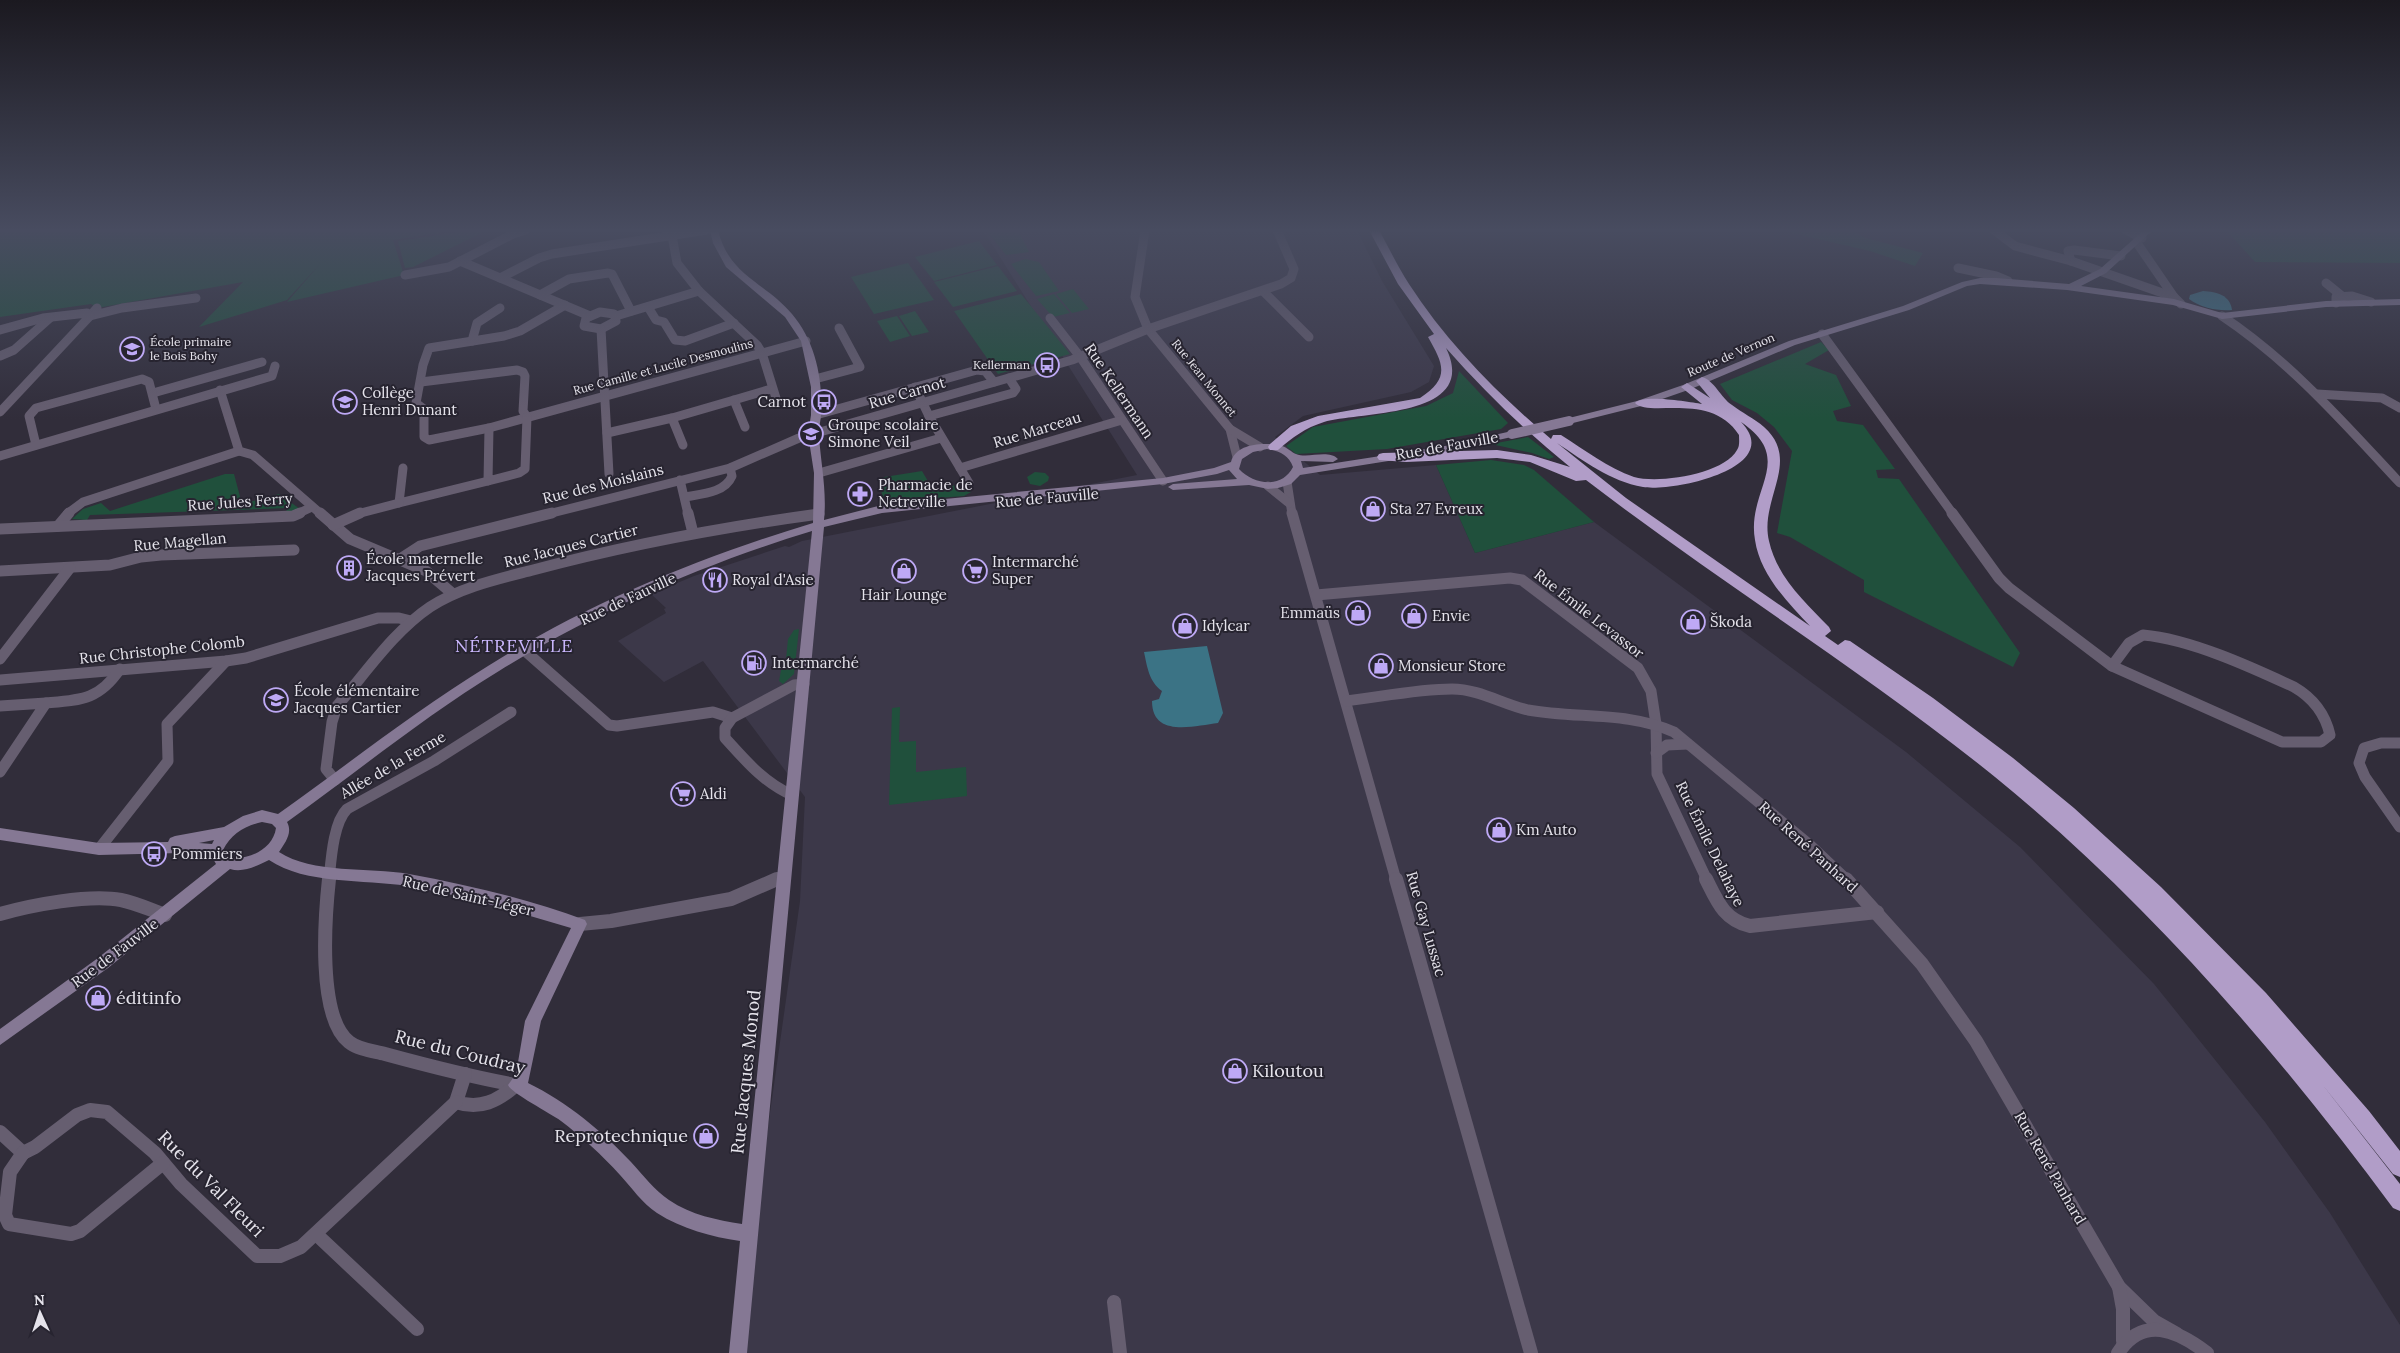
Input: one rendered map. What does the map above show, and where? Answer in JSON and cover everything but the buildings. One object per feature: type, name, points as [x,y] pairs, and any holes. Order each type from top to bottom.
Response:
[{"type":"highway","points":[[1410,293],[1430,321],[1472,370],[1543,438],[1627,505],[1952,734],[2047,810],[2095,854],[2196,954],[2262,1026],[2320,1095],[2400,1201]]},
{"type":"highway","points":[[1422,293],[1448,328],[1497,382],[1557,438],[1650,510],[1942,712],[2008,762],[2105,845],[2169,906],[2276,1016],[2352,1106],[2400,1167]]},
{"type":"highway","points":[[1274,447],[1305,424],[1322,419],[1424,401],[1434,394],[1445,383],[1448,368],[1446,358],[1434,338],[1430,321]]},
{"type":"highway","points":[[1702,381],[1720,403],[1760,430],[1771,444],[1775,454],[1760,524],[1762,548],[1767,562],[1787,593],[1824,631]]},
{"type":"highway","points":[[1557,438],[1601,467],[1619,476],[1645,483],[1663,483],[1720,470],[1735,462],[1742,455],[1747,446],[1745,433],[1736,423],[1687,387]]},
{"type":"highway","points":[[1641,403],[1682,404],[1715,409]]},
{"type":"highway","points":[[1383,457],[1397,458],[1479,452],[1525,456],[1568,471],[1627,505]]},
{"type":"main road","points":[[762,293],[788,315],[806,341]]},
{"type":"main road","name":"Route de Vernon","points":[[1512,434],[1641,403],[1687,387],[1764,354],[1925,302],[1945,293]]},
{"type":"main road","name":"Route de Vernon","points":[[2119,293],[2178,300],[2222,316],[2339,300],[2400,302]]},
{"type":"main road","name":"Rue Jacques Monod","points":[[738,1353],[748,1234],[804,684],[818,520],[818,473],[813,434],[816,415],[815,379],[806,341]]},
{"type":"main road","name":"Rue de Fauville","points":[[1383,457],[1445,449],[1512,434]]},
{"type":"main road","points":[[1260,447],[1274,447],[1294,457],[1327,459],[1383,457],[1297,472],[1286,482],[1268,486],[1248,482],[1237,474],[1236,461],[1250,448],[1260,447]]},
{"type":"main road","points":[[1294,457],[1297,462],[1297,472]]},
{"type":"main road","name":"Rue de Fauville","points":[[280,820],[410,724],[524,650],[634,592],[818,520],[919,504],[1163,482],[1217,471],[1236,461]]},
{"type":"main road","name":"Rue de Fauville","points":[[818,520],[917,509],[1239,481],[1248,482]]},
{"type":"main road","points":[[262,816],[272,816],[280,820],[284,827],[283,835],[278,845],[269,853],[247,864],[226,864],[217,856],[216,850],[219,841],[226,832],[238,824],[262,816]]},
{"type":"main road","points":[[118,849],[226,832]]},
{"type":"main road","points":[[0,834],[99,849],[180,847],[216,850]]},
{"type":"main road","name":"Rue de Saint-Léger","points":[[269,853],[294,865],[330,873],[407,880],[500,902],[580,924]]},
{"type":"main road","name":"Rue de Fauville","points":[[0,1038],[165,915],[226,864]]},
{"type":"main road","points":[[516,1085],[523,1077],[533,1021],[580,924]]},
{"type":"main road","name":"Rue du Coudray","points":[[516,1085],[536,1094],[565,1113],[596,1140],[653,1199],[683,1217],[719,1230],[748,1234]]},
{"type":"street","points":[[622,293],[631,311]]},
{"type":"street","points":[[616,316],[614,323],[601,329],[591,329],[584,326],[584,321],[590,316],[605,312],[616,316],[692,293]]},
{"type":"street","points":[[701,293],[752,338],[762,353],[771,389],[776,398]]},
{"type":"street","name":"Rue Jean Monnet","points":[[1136,293],[1135,297],[1148,329],[1230,429],[1260,447]]},
{"type":"street","name":"Rue Carnot","points":[[813,434],[1081,358],[1148,329],[1254,293]]},
{"type":"street","points":[[1266,293],[1309,337]]},
{"type":"street","points":[[2160,293],[2178,300]]},
{"type":"street","points":[[2174,293],[2178,300]]},
{"type":"street","points":[[2334,293],[2339,300]]},
{"type":"street","points":[[540,294],[590,316]]},
{"type":"street","points":[[0,330],[31,320],[50,318],[62,314],[87,313],[90,316],[122,308],[196,298]]},
{"type":"street","points":[[333,526],[359,513],[519,473],[525,469],[527,417],[523,411],[525,376],[523,372],[517,370],[421,382],[424,355],[429,348],[504,336],[520,331],[565,305]]},
{"type":"street","points":[[648,307],[656,320],[664,322],[674,340],[685,341],[734,323]]},
{"type":"street","points":[[0,412],[97,308]]},
{"type":"street","points":[[472,341],[477,323],[500,308]]},
{"type":"street","points":[[2222,316],[2254,339],[2318,394],[2400,483]]},
{"type":"street","points":[[0,356],[14,350],[50,318]]},
{"type":"street","name":"Rue Kellermann","points":[[1050,318],[1081,358],[1163,482]]},
{"type":"street","points":[[815,379],[860,367],[839,328]]},
{"type":"street","points":[[601,329],[609,474]]},
{"type":"street","points":[[1822,334],[1999,578],[2009,588],[2112,666],[2282,742],[2321,742],[2330,735],[2329,726],[2306,693],[2171,639],[2146,634],[2130,639],[2112,666]]},
{"type":"street","name":"Rue Camille et Lucile Desmoulins","points":[[421,382],[416,403],[424,409],[424,437],[429,440],[489,428],[806,341]]},
{"type":"street","points":[[153,393],[262,362]]},
{"type":"street","points":[[0,456],[272,376],[275,366]]},
{"type":"street","points":[[816,415],[977,370],[985,370],[994,382]]},
{"type":"street","name":"Rue Carnot","points":[[929,416],[1013,393],[1016,389],[1009,378]]},
{"type":"street","points":[[36,445],[30,416],[36,408],[142,379],[149,382],[156,409]]},
{"type":"street","points":[[914,388],[924,402],[941,438],[969,483]]},
{"type":"street","points":[[607,433],[672,418],[771,389]]},
{"type":"street","points":[[220,390],[239,451]]},
{"type":"street","points":[[2318,394],[2382,398],[2400,408]]},
{"type":"street","points":[[734,400],[745,427]]},
{"type":"street","points":[[672,418],[683,445]]},
{"type":"street","name":"Rue Marceau","points":[[960,468],[1122,420]]},
{"type":"street","points":[[488,481],[489,428]]},
{"type":"street","name":"Rue Jean Monnet","points":[[1230,429],[1236,461]]},
{"type":"street","name":"Rue des Moislains","points":[[400,559],[420,546],[730,468],[813,434]]},
{"type":"street","points":[[818,473],[941,438]]},
{"type":"street","points":[[58,526],[66,515],[82,502],[239,451],[253,455],[312,507]]},
{"type":"street","points":[[399,503],[403,468]]},
{"type":"street","points":[[685,497],[726,486],[731,480],[732,473],[730,468]]},
{"type":"street","points":[[680,480],[693,533]]},
{"type":"street","name":"Rue Gay Lussac","points":[[1286,482],[1289,503],[1531,1353]]},
{"type":"street","points":[[1268,486],[1289,503]]},
{"type":"street","name":"Rue Jules Ferry","points":[[0,528],[293,516],[312,507],[350,539],[426,571],[453,594]]},
{"type":"street","name":"Rue Jacques Cartier","points":[[335,780],[326,769],[332,722],[337,706],[412,621],[429,607],[453,594],[573,559],[693,533],[818,520]]},
{"type":"street","name":"Rue Magellan","points":[[0,571],[110,566],[141,557],[161,555],[294,550]]},
{"type":"street","points":[[0,659],[70,568]]},
{"type":"street","name":"Rue Émile Levassor","points":[[1316,595],[1510,578],[1522,580],[1638,668],[1651,691],[1656,724]]},
{"type":"street","name":"Rue Christophe Colomb","points":[[0,680],[226,661],[246,658],[378,618],[399,618],[412,621]]},
{"type":"street","points":[[524,650],[608,724],[616,726],[713,712],[732,718]]},
{"type":"street","points":[[99,849],[168,761],[171,752],[165,734],[167,724],[226,661]]},
{"type":"street","points":[[0,706],[90,698],[106,689],[120,669]]},
{"type":"street","points":[[792,795],[780,791],[758,774],[725,738],[725,728],[732,718],[794,685],[804,684]]},
{"type":"street","name":"Rue René Panhard","points":[[1346,701],[1452,689],[1478,692],[1505,704],[1530,710],[1624,718],[1656,724],[1674,732],[1841,873],[1922,964],[1976,1041],[2118,1287],[2154,1321],[2208,1353]]},
{"type":"street","points":[[0,772],[46,702]]},
{"type":"street","name":"Allée de la Ferme","points":[[330,873],[341,815],[351,806],[434,761],[511,712]]},
{"type":"street","name":"Rue Émile Delahaye","points":[[1656,724],[1657,774],[1720,908],[1728,918],[1742,925],[1756,927],[1877,912]]},
{"type":"street","points":[[2400,743],[2381,743],[2364,748],[2359,763],[2365,777],[2400,827]]},
{"type":"street","points":[[1656,753],[1667,745],[1688,744]]},
{"type":"street","name":"Rue du Coudray","points":[[330,873],[325,951],[329,992],[333,1018],[347,1040],[360,1047],[516,1085]]},
{"type":"street","points":[[580,924],[620,920],[731,899],[784,876]]},
{"type":"street","points":[[0,914],[22,908],[75,900],[121,900],[165,915]]},
{"type":"street","name":"Rue du Val Fleuri","points":[[23,1153],[36,1147],[76,1116],[90,1110],[107,1112],[155,1153],[257,1256],[265,1258],[278,1257],[301,1247],[316,1234],[456,1102],[466,1074]]},
{"type":"street","points":[[456,1102],[465,1106],[479,1106],[504,1097],[516,1085]]},
{"type":"street","points":[[0,1132],[23,1153],[10,1172],[5,1215],[9,1224],[70,1234],[80,1231],[163,1163]]},
{"type":"street","points":[[316,1234],[417,1329]]},
{"type":"street","name":"Rue René Panhard","points":[[2118,1287],[2123,1309],[2120,1347]]},
{"type":"street","points":[[1114,1302],[1120,1353]]},
{"type":"street","points":[[2120,1347],[2136,1332],[2148,1329],[2177,1334]]},
{"type":"shaded area","points":[[1023,293],[1389,293],[1434,366],[1429,382],[1411,392],[1303,416],[1275,437],[1320,475],[1436,465],[1475,553],[1594,522],[1906,752],[2020,847],[2154,984],[2265,1122],[2330,1213],[2400,1325],[2400,1353],[736,1353],[800,901],[805,797],[703,661],[664,682],[618,641],[666,613],[664,609],[666,608],[651,594],[694,576],[785,546],[789,547],[802,541],[1137,475]]},
{"type":"green space","points":[[0,293],[180,293],[97,308],[91,304],[0,317]]},
{"type":"green space","points":[[232,293],[293,293],[287,300],[199,327]]},
{"type":"green space","points":[[295,293],[325,293],[287,302]]},
{"type":"green space","points":[[861,293],[929,293],[934,300],[874,314]]},
{"type":"green space","points":[[942,293],[1008,293],[953,307]]},
{"type":"green space","points":[[1034,293],[1049,293],[1036,296]]},
{"type":"green space","points":[[1076,293],[1089,309],[1072,313],[1056,294]]},
{"type":"green space","points":[[1021,294],[1070,354],[998,374],[954,311]]},
{"type":"green space","points":[[1054,294],[1070,313],[1053,317],[1037,299]]},
{"type":"green space","points":[[915,311],[929,332],[912,336],[899,316]]},
{"type":"green space","points":[[897,316],[910,336],[890,342],[877,321]]},
{"type":"green space","points":[[1821,342],[1829,350],[1805,364],[1836,375],[1851,406],[1833,411],[1837,421],[1863,425],[1895,469],[1876,470],[1878,478],[1899,479],[2020,653],[2013,667],[1864,592],[1864,580],[1790,537],[1777,533],[1792,451],[1774,427],[1757,413],[1732,400],[1720,384]]},
{"type":"green space","points":[[1459,371],[1508,423],[1501,429],[1387,449],[1296,454],[1286,446],[1313,427],[1426,406],[1453,393]]},
{"type":"green space","points":[[1528,437],[1554,457],[1549,459],[1532,453],[1491,444]]},
{"type":"green space","points":[[1491,460],[1524,465],[1534,470],[1594,522],[1475,553],[1436,465]]},
{"type":"green space","points":[[922,471],[932,488],[967,484],[971,492],[964,496],[884,502],[878,478]]},
{"type":"green space","points":[[1035,472],[1045,473],[1049,477],[1048,481],[1040,486],[1030,484],[1027,477]]},
{"type":"green space","points":[[225,474],[234,474],[242,504],[279,494],[300,509],[285,513],[288,508],[90,515],[87,520],[72,519],[83,509],[101,503],[110,511]]},
{"type":"green space","points":[[799,629],[794,674],[783,684],[779,681],[782,665],[786,659],[788,639],[794,630]]},
{"type":"green space","points":[[900,707],[899,742],[916,741],[916,772],[966,767],[967,796],[889,805],[892,708]]},
{"type":"water","points":[[2216,293],[2222,295],[2229,301],[2232,310],[2221,310],[2199,305],[2189,299],[2190,295]]},
{"type":"water","points":[[1207,646],[1223,713],[1218,723],[1187,727],[1167,725],[1159,720],[1154,713],[1152,701],[1159,699],[1162,691],[1151,678],[1144,652]]},
{"type":"place","name":"École primaire le Bois Bohy","points":[[132,349]]},
{"type":"place","name":"Kellerman","points":[[1047,365]]},
{"type":"place","name":"Collège Henri Dunant","points":[[345,402]]},
{"type":"place","name":"Carnot","points":[[824,402]]},
{"type":"place","name":"Groupe scolaire Simone Veil","points":[[811,434]]},
{"type":"place","name":"Pharmacie de Netreville","points":[[860,494]]},
{"type":"place","name":"Sta 27 Evreux","points":[[1373,509]]},
{"type":"place","name":"École maternelle Jacques Prévert","points":[[349,568]]},
{"type":"place","name":"Hair Lounge","points":[[904,571]]},
{"type":"place","name":"Intermarché Super","points":[[975,571]]},
{"type":"place","name":"Royal d'Asie","points":[[715,580]]},
{"type":"place","name":"Emmaüs","points":[[1358,613]]},
{"type":"place","name":"Envie","points":[[1414,616]]},
{"type":"place","name":"Škoda","points":[[1693,622]]},
{"type":"place","name":"Idylcar","points":[[1185,626]]},
{"type":"place","name":"Intermarché","points":[[754,663]]},
{"type":"place","name":"Monsieur Store","points":[[1381,666]]},
{"type":"place","name":"École élémentaire Jacques Cartier","points":[[276,700]]},
{"type":"place","name":"Aldi","points":[[683,794]]},
{"type":"place","name":"Km Auto","points":[[1499,830]]},
{"type":"place","name":"Pommiers","points":[[154,854]]},
{"type":"place","name":"éditinfo","points":[[98,998]]},
{"type":"place","name":"Kiloutou","points":[[1235,1071]]},
{"type":"place","name":"Reprotechnique","points":[[706,1136]]},
{"type":"district","name":"NÉTREVILLE","points":[[514,646]]}]
